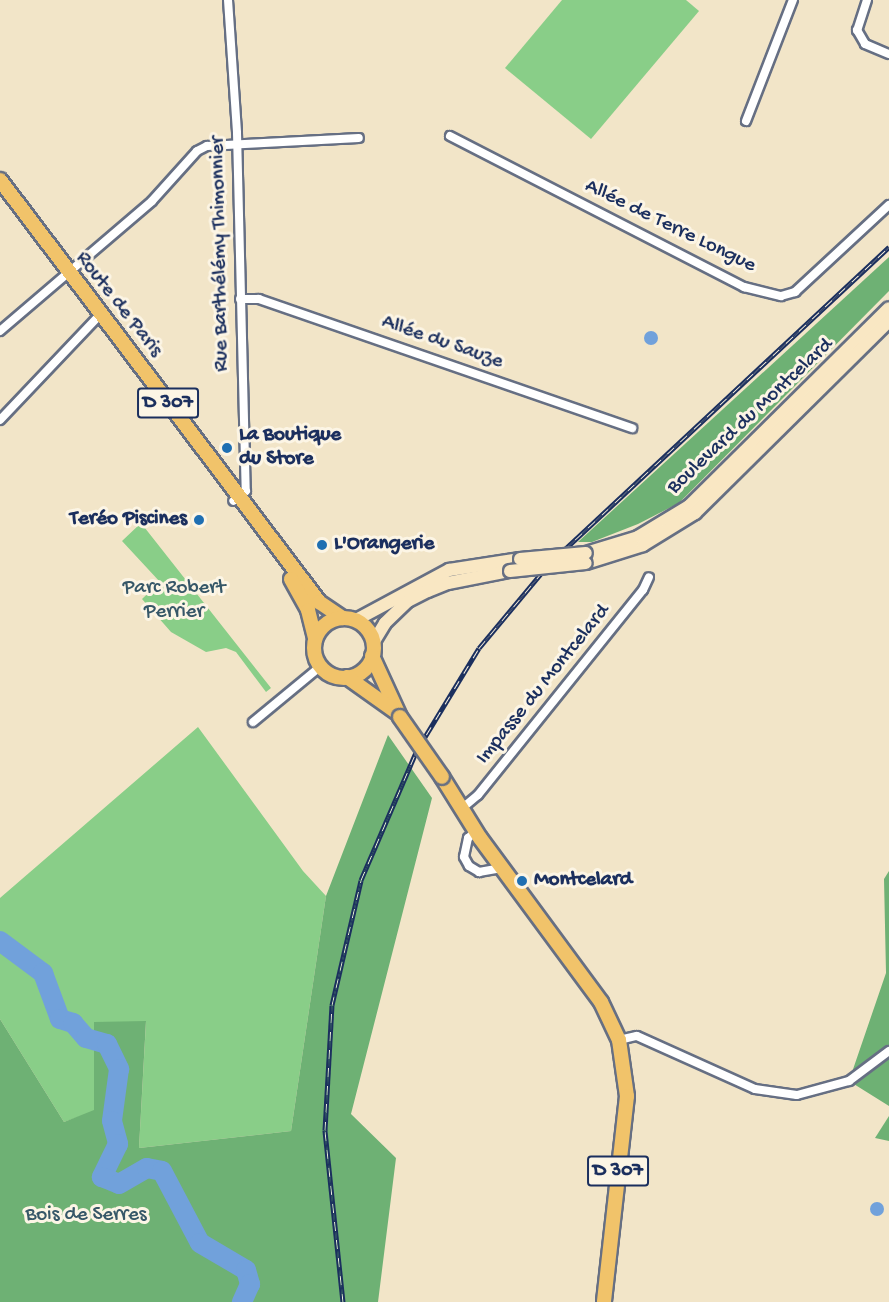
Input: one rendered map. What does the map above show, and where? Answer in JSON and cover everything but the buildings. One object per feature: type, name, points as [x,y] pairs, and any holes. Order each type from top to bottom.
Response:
[{"type":"main road","name":"Route de Paris","points":[[0,180],[96,319],[236,499],[319,602],[350,619]]},
{"type":"main road","name":"Route de Paris","points":[[0,188],[236,499],[300,592],[315,639]]},
{"type":"main road","name":"Boulevard du Montcelard","points":[[350,619],[449,570],[520,559],[586,558],[638,537],[690,506],[889,308]]},
{"type":"main road","name":"Boulevard du Montcelard","points":[[373,650],[385,623],[408,601],[428,591],[448,583],[586,558],[643,545],[695,513],[889,321]]},
{"type":"main road","points":[[373,650],[363,670],[347,677],[337,677],[321,666],[314,648],[315,639],[326,624],[350,619],[370,634],[373,650],[398,715]]},
{"type":"main road","name":"D 307","points":[[347,677],[398,715],[442,777],[474,830],[601,1002],[619,1040],[627,1096],[604,1302]]},
{"type":"street","name":"Rue Barthélémy Thimonnier","points":[[228,0],[237,143],[246,491],[236,499]]},
{"type":"street","points":[[746,121],[793,0]]},
{"type":"street","points":[[867,0],[857,30],[865,44],[889,54]]},
{"type":"street","name":"Allée de Terre Longue","points":[[450,136],[744,287],[782,296],[795,292],[889,205]]},
{"type":"street","points":[[0,331],[152,201],[197,151],[207,146],[237,143],[359,138]]},
{"type":"street","name":"Allée du Sauze","points":[[240,299],[259,299],[632,428]]},
{"type":"street","points":[[0,420],[96,319]]},
{"type":"street","name":"Impasse du Montcelard","points":[[461,806],[643,590],[649,577]]},
{"type":"street","points":[[253,722],[321,666]]},
{"type":"street","points":[[474,830],[468,838],[464,857],[469,866],[479,872],[502,868]]},
{"type":"street","points":[[619,1040],[637,1036],[755,1089],[797,1095],[849,1080],[889,1051]]},
{"type":"green space","points":[[562,0],[686,0],[699,11],[591,139],[505,68]]},
{"type":"green space","points":[[889,257],[889,291],[679,503],[638,524],[592,542],[578,542]]},
{"type":"green space","name":"Parc Robert Perrier","points":[[141,523],[271,688],[266,692],[236,652],[226,648],[206,652],[171,632],[142,599],[160,582],[122,541]]},
{"type":"green space","points":[[198,727],[303,871],[326,896],[291,1131],[139,1148],[146,1022],[94,1022],[95,1111],[64,1122],[0,1019],[0,898]]},
{"type":"green space","name":"Bois de Serres","points":[[388,735],[432,798],[351,1114],[396,1158],[378,1302],[0,1302],[0,1019],[64,1122],[94,1110],[94,1022],[146,1021],[139,1148],[291,1131],[326,896]]},
{"type":"green space","points":[[889,871],[889,1106],[849,1081],[886,973],[884,879]]},
{"type":"green space","points":[[889,1116],[889,1141],[875,1138]]},
{"type":"water","points":[[651,331],[656,333],[658,338],[656,343],[651,345],[646,343],[644,338],[646,333]]},
{"type":"water","points":[[877,1202],[882,1204],[884,1209],[882,1214],[877,1216],[872,1214],[870,1209],[872,1204]]},
{"type":"waterway","points":[[0,941],[43,973],[60,1019],[73,1023],[86,1038],[107,1044],[119,1069],[112,1121],[118,1144],[102,1177],[119,1184],[147,1168],[162,1171],[200,1243],[246,1270],[250,1284],[242,1302]]},
{"type":"railway","points":[[343,1302],[325,1130],[332,1005],[361,880],[417,750],[479,648],[549,564],[889,247]]},
{"type":"place","name":"La Boutique du Store","points":[[227,448]]},
{"type":"place","name":"Teréo Piscines","points":[[199,520]]},
{"type":"place","name":"L'Orangerie","points":[[322,545]]},
{"type":"place","name":"Montcelard","points":[[522,881]]}]
